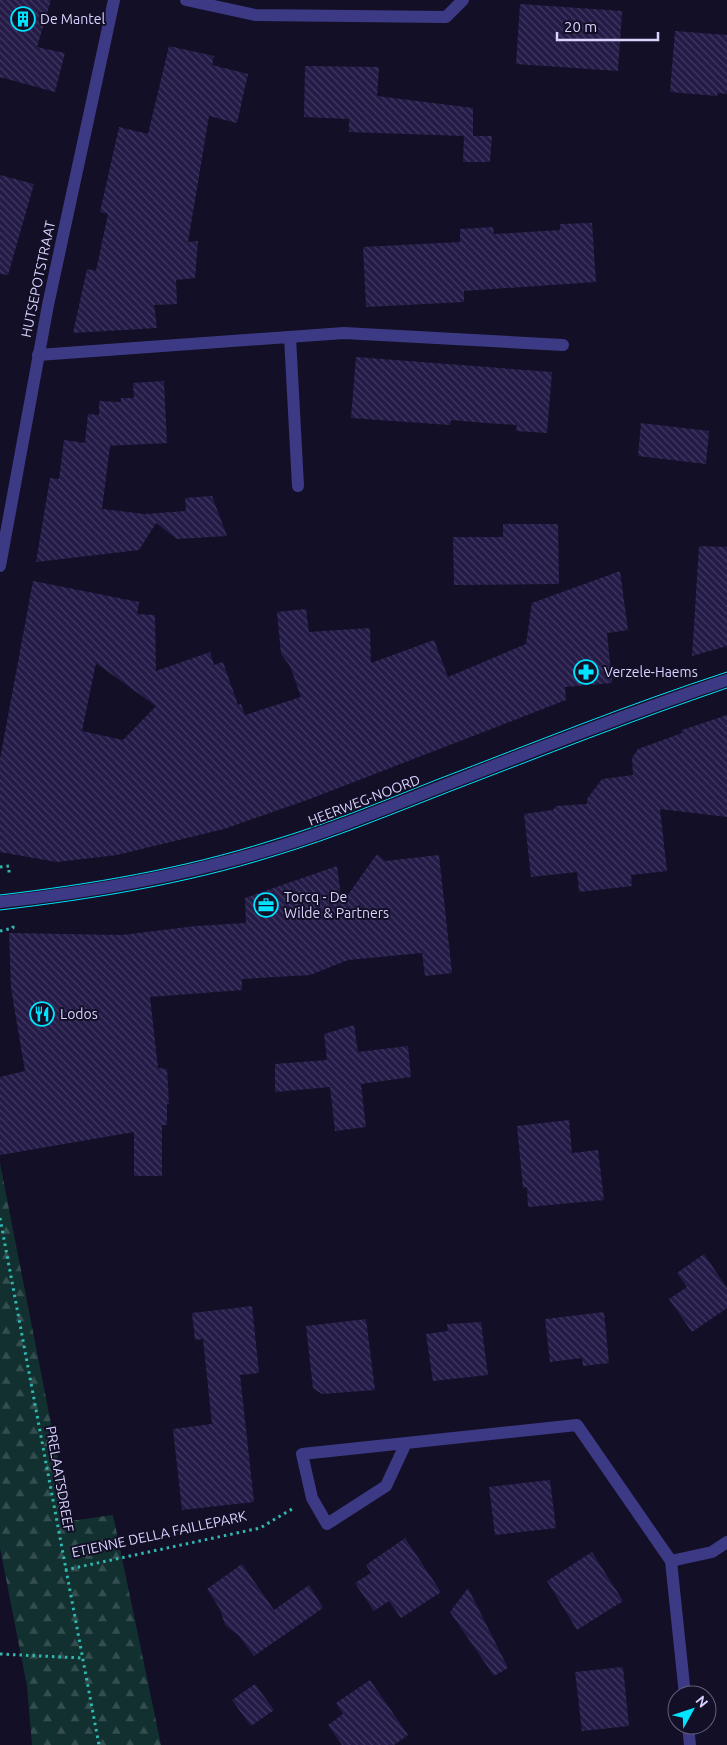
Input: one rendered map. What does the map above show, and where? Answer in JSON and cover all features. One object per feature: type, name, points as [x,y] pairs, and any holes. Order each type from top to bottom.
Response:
[{"type":"street","name":"HUTSEPOTSTRAAT","points":[[0,566],[38,355],[114,0]]},
{"type":"street","points":[[186,0],[255,15],[446,17],[463,0]]},
{"type":"street","points":[[38,355],[344,333],[563,345]]},
{"type":"street","points":[[290,338],[298,486]]},
{"type":"street","name":"HEERWEG-NOORD","points":[[0,902],[94,890],[150,880],[272,849],[332,829],[642,709],[727,680]]},
{"type":"street","points":[[406,1443],[386,1486],[327,1524],[312,1498],[302,1454],[406,1443],[577,1425],[671,1561],[684,1685]]},
{"type":"street","points":[[671,1561],[712,1552],[727,1542]]},
{"type":"path","name":"PRELAATSDREEF","points":[[0,1218],[99,1745]]},
{"type":"path","name":"ETIENNE DELLA FAILLEPARK","points":[[65,1570],[260,1528],[312,1498]]},
{"type":"path","points":[[0,1654],[82,1658]]},
{"type":"green space","points":[[0,1163],[70,1521],[113,1515],[161,1745],[32,1745],[27,1686],[0,1548]]},
{"type":"building","points":[[0,0],[51,0],[37,47],[65,53],[55,92],[0,77]]},
{"type":"building","points":[[520,4],[622,11],[618,71],[516,64]]},
{"type":"building","points":[[675,31],[727,35],[727,94],[718,93],[717,96],[670,92]]},
{"type":"building","points":[[169,46],[214,56],[212,65],[248,74],[237,123],[209,116],[188,242],[198,241],[195,278],[176,280],[177,304],[154,305],[157,328],[73,333],[87,269],[96,271],[108,214],[100,212],[119,127],[148,134]]},
{"type":"building","points":[[305,66],[379,67],[377,96],[473,108],[473,136],[492,136],[490,162],[463,162],[464,136],[349,132],[349,119],[304,117]]},
{"type":"building","points":[[0,175],[34,184],[8,275],[0,274]]},
{"type":"building","points":[[592,223],[596,282],[464,291],[464,302],[366,307],[363,247],[460,242],[460,229],[493,227],[494,234],[560,230],[560,224]]},
{"type":"building","points":[[356,357],[552,372],[547,433],[516,431],[517,425],[451,420],[450,425],[351,418]]},
{"type":"building","points":[[164,381],[167,443],[106,446],[110,446],[102,509],[145,514],[186,511],[185,498],[212,496],[227,536],[177,539],[156,523],[139,550],[36,562],[50,478],[59,479],[64,440],[85,443],[88,414],[99,415],[99,401],[121,402],[121,398],[134,398],[133,383]]},
{"type":"building","points":[[641,423],[709,431],[706,464],[638,456]]},
{"type":"building","points":[[503,524],[558,524],[559,584],[454,585],[453,537],[503,537]]},
{"type":"building","points":[[699,546],[727,547],[727,646],[692,656]]},
{"type":"building","points":[[620,571],[628,630],[607,633],[612,683],[565,687],[566,700],[310,799],[224,829],[117,855],[57,862],[0,852],[0,759],[33,581],[139,602],[137,614],[155,615],[156,671],[210,652],[214,665],[223,662],[238,705],[241,704],[245,715],[301,697],[290,666],[281,654],[277,612],[306,609],[309,632],[370,628],[371,663],[434,640],[448,677],[526,644],[532,603]],"holes":[[[96,663],[156,706],[123,740],[82,731]]]},
{"type":"building","points":[[727,715],[727,817],[660,809],[667,871],[631,875],[632,886],[579,892],[577,872],[531,877],[524,814],[553,810],[556,806],[587,804],[587,799],[602,779],[633,775],[632,758],[638,749],[682,733],[682,730]]},
{"type":"building","points":[[377,854],[385,861],[439,855],[452,973],[425,976],[422,953],[348,960],[310,975],[242,979],[242,990],[150,997],[158,1068],[167,1069],[169,1104],[167,1104],[167,1125],[162,1125],[162,1176],[134,1176],[134,1132],[0,1155],[0,1077],[25,1071],[11,988],[9,933],[122,935],[196,926],[246,923],[245,898],[337,866],[342,903]]},
{"type":"building","points":[[354,1025],[358,1052],[408,1046],[411,1077],[361,1084],[366,1127],[335,1131],[330,1087],[275,1092],[275,1064],[327,1060],[324,1034]]},
{"type":"building","points":[[569,1120],[572,1153],[598,1150],[604,1200],[528,1207],[527,1187],[523,1188],[517,1126]]},
{"type":"building","points":[[704,1254],[727,1288],[727,1308],[692,1332],[669,1299],[687,1287],[677,1273]]},
{"type":"building","points":[[252,1306],[259,1373],[240,1375],[254,1502],[182,1510],[173,1429],[212,1424],[203,1339],[195,1340],[192,1313]]},
{"type":"building","points":[[604,1312],[609,1363],[583,1366],[582,1358],[550,1362],[545,1319]]},
{"type":"building","points":[[366,1319],[375,1390],[322,1394],[313,1388],[306,1326]]},
{"type":"building","points":[[481,1322],[488,1375],[433,1381],[426,1334],[448,1331],[447,1324]]},
{"type":"building","points":[[550,1480],[556,1528],[495,1535],[489,1487]]},
{"type":"building","points":[[405,1538],[441,1592],[401,1618],[389,1601],[374,1611],[355,1583],[371,1573],[366,1565]]},
{"type":"building","points":[[592,1552],[623,1601],[577,1630],[547,1581]]},
{"type":"building","points":[[242,1564],[274,1610],[309,1585],[323,1608],[254,1656],[239,1636],[225,1625],[220,1609],[207,1589]]},
{"type":"building","points":[[468,1588],[508,1668],[494,1676],[450,1612]]},
{"type":"building","points":[[623,1667],[629,1726],[582,1731],[575,1672]]},
{"type":"building","points":[[370,1680],[408,1735],[394,1745],[342,1745],[328,1725],[343,1714],[336,1703]]},
{"type":"building","points":[[255,1684],[274,1710],[251,1726],[232,1700]]},
{"type":"tram line","points":[[0,895],[69,886],[136,874],[204,860],[270,841],[333,820],[617,710],[727,672]]},
{"type":"tram line","points":[[0,910],[70,901],[138,889],[207,875],[274,856],[341,834],[588,738],[727,688]]},
{"type":"place","name":"De Mantel","points":[[23,19]]},
{"type":"place","name":"Verzele-Haems","points":[[586,672]]},
{"type":"place","name":"Torcq - De Wilde & Partners","points":[[266,905]]},
{"type":"place","name":"Lodos","points":[[42,1014]]}]
